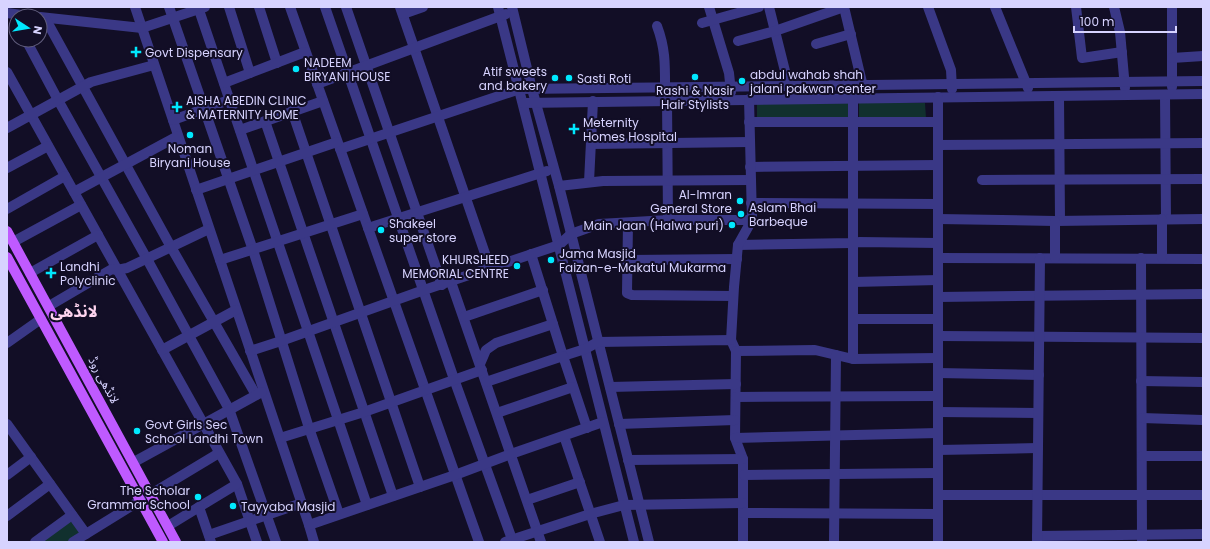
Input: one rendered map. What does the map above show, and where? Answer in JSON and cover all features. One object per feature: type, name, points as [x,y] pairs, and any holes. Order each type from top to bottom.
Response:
[{"type":"main road","name":"لانڈھی روڈ","points":[[7,231],[134,462],[176,542]]},
{"type":"main road","name":"لانڈھی روڈ","points":[[7,257],[141,500],[160,541]]},
{"type":"street","points":[[135,7],[250,351],[260,393]]},
{"type":"street","points":[[169,7],[253,250],[309,428],[339,514]]},
{"type":"street","points":[[229,7],[250,73]]},
{"type":"street","points":[[259,7],[277,62]]},
{"type":"street","points":[[290,7],[479,542]]},
{"type":"street","points":[[325,7],[510,541],[624,504],[834,513],[938,514]]},
{"type":"street","points":[[346,7],[418,212],[447,283],[464,317],[541,542]]},
{"type":"street","points":[[423,7],[401,11],[490,268]]},
{"type":"street","points":[[710,7],[729,73],[732,99]]},
{"type":"street","points":[[702,23],[759,7]]},
{"type":"street","points":[[769,7],[790,86],[791,99]]},
{"type":"street","points":[[738,41],[775,31],[844,7],[865,98]]},
{"type":"street","points":[[928,7],[951,70],[952,97]]},
{"type":"street","points":[[995,7],[1032,96]]},
{"type":"street","points":[[1076,7],[1082,58],[1122,52]]},
{"type":"street","points":[[1114,7],[1120,32],[1126,95]]},
{"type":"street","points":[[1162,258],[1165,143],[1169,95],[1172,81],[1172,7]]},
{"type":"street","points":[[48,18],[142,28],[201,8],[229,100],[309,331],[367,505]]},
{"type":"street","points":[[317,84],[415,48],[499,12],[513,9],[532,89],[572,234],[649,542]]},
{"type":"street","points":[[499,12],[520,89],[634,542]]},
{"type":"street","points":[[657,26],[663,42],[665,59],[668,220]]},
{"type":"street","points":[[48,28],[171,247],[214,321],[260,393],[280,438],[314,542]]},
{"type":"street","points":[[816,44],[851,34]]},
{"type":"street","points":[[30,48],[229,410],[276,542]]},
{"type":"street","points":[[224,83],[305,52]]},
{"type":"street","points":[[1172,58],[1203,56]]},
{"type":"street","points":[[7,128],[81,86],[154,65]]},
{"type":"street","points":[[8,77],[31,115],[237,484],[257,542]]},
{"type":"street","points":[[196,190],[307,152],[371,139],[520,89],[1203,81]]},
{"type":"street","points":[[523,103],[732,99],[1203,94]]},
{"type":"street","points":[[1055,258],[1059,181],[1059,96]]},
{"type":"street","points":[[938,97],[938,542]]},
{"type":"street","points":[[852,360],[853,98]]},
{"type":"street","points":[[743,542],[744,474],[743,459],[735,438],[736,351],[731,340],[733,296],[738,245],[752,220],[749,99]]},
{"type":"street","points":[[173,120],[229,100]]},
{"type":"street","points":[[240,130],[323,101]]},
{"type":"street","points":[[589,182],[593,101]]},
{"type":"street","points":[[292,111],[420,487]]},
{"type":"street","points":[[266,121],[278,161],[304,233],[393,496]]},
{"type":"street","points":[[749,122],[938,122]]},
{"type":"street","points":[[74,192],[178,136]]},
{"type":"street","points":[[591,144],[750,142]]},
{"type":"street","points":[[938,145],[1203,143]]},
{"type":"street","points":[[7,168],[48,146]]},
{"type":"street","points":[[750,167],[938,165]]},
{"type":"street","points":[[368,228],[555,168]]},
{"type":"street","points":[[7,209],[65,176]]},
{"type":"street","points":[[982,180],[1059,181],[1203,179]]},
{"type":"street","points":[[559,186],[589,182],[751,180]]},
{"type":"street","points":[[751,203],[938,204]]},
{"type":"street","points":[[13,242],[81,205]]},
{"type":"street","points":[[220,260],[363,214]]},
{"type":"street","points":[[938,219],[1203,219]]},
{"type":"street","points":[[250,351],[394,302],[424,290],[559,245],[572,234],[599,224],[668,220],[752,220]]},
{"type":"street","points":[[628,223],[627,294],[733,296]]},
{"type":"street","points":[[49,306],[112,269],[117,270],[127,268],[209,229]]},
{"type":"street","points":[[30,273],[98,235]]},
{"type":"street","points":[[738,245],[852,244],[860,242],[938,243]]},
{"type":"street","points":[[532,254],[587,428]]},
{"type":"street","points":[[938,258],[1203,259]]},
{"type":"street","points":[[1040,258],[1037,539],[1142,539],[1203,534]]},
{"type":"street","points":[[1141,258],[1142,539]]},
{"type":"street","points":[[628,260],[737,259]]},
{"type":"street","points":[[853,282],[938,280]]},
{"type":"street","points":[[464,317],[543,290]]},
{"type":"street","points":[[938,297],[1203,294]]},
{"type":"street","points":[[162,350],[236,310]]},
{"type":"street","points":[[7,343],[41,319]]},
{"type":"street","points":[[852,319],[938,319]]},
{"type":"street","points":[[280,438],[364,412],[454,379],[481,367],[486,350],[496,343],[553,324]]},
{"type":"street","points":[[938,336],[1203,338]]},
{"type":"street","points":[[486,382],[585,349],[598,342],[731,340]]},
{"type":"street","points":[[736,351],[815,350],[852,360],[938,358]]},
{"type":"street","points":[[834,542],[836,356]]},
{"type":"street","points":[[938,373],[1039,375]]},
{"type":"street","points":[[1142,381],[1203,382]]},
{"type":"street","points":[[610,386],[736,384]]},
{"type":"street","points":[[497,413],[574,387]]},
{"type":"street","points":[[134,462],[260,393]]},
{"type":"street","points":[[736,397],[938,396]]},
{"type":"street","points":[[938,412],[1038,413]]},
{"type":"street","points":[[1142,418],[1203,420]]},
{"type":"street","points":[[619,424],[735,420]]},
{"type":"street","points":[[309,524],[455,475],[603,422]]},
{"type":"street","points":[[8,429],[31,457],[86,534]]},
{"type":"street","points":[[735,438],[938,433]]},
{"type":"street","points":[[564,436],[600,542]]},
{"type":"street","points":[[938,450],[1038,448]]},
{"type":"street","points":[[151,494],[219,453]]},
{"type":"street","points":[[1142,456],[1203,456]]},
{"type":"street","points":[[7,475],[31,457]]},
{"type":"street","points":[[628,460],[743,459]]},
{"type":"street","points":[[744,474],[938,472]]},
{"type":"street","points":[[526,500],[580,482]]},
{"type":"street","points":[[7,516],[50,484]]},
{"type":"street","points":[[168,526],[237,484]]},
{"type":"street","points":[[938,495],[1203,495]]},
{"type":"street","points":[[74,542],[141,500]]},
{"type":"street","points":[[199,507],[210,539],[266,514],[302,503]]},
{"type":"street","points":[[35,542],[72,515]]},
{"type":"green space","points":[[848,103],[848,118],[757,120],[757,104]]},
{"type":"green space","points":[[859,103],[925,103],[926,118],[859,118]]},
{"type":"green space","points":[[72,515],[86,534],[73,542],[35,542]]},
{"type":"place","name":"Govt Dispensary","points":[[136,52]]},
{"type":"place","name":"NADEEM BIRYANI HOUSE","points":[[296,69]]},
{"type":"place","name":"Rashi & Nasir Hair Stylists","points":[[695,77]]},
{"type":"place","name":"Atif sweets and bakery","points":[[555,78]]},
{"type":"place","name":"Sasti Roti","points":[[569,78]]},
{"type":"place","name":"abdul wahab shah jalani pakwan center","points":[[742,81]]},
{"type":"place","name":"AISHA ABEDIN CLINIC & MATERNITY HOME","points":[[177,107]]},
{"type":"place","name":"Meternity Homes Hospital","points":[[574,129]]},
{"type":"place","name":"Noman Biryani House","points":[[190,135]]},
{"type":"place","name":"Al-Imran General Store","points":[[740,201]]},
{"type":"place","name":"Aslam Bhai Barbeque","points":[[741,214]]},
{"type":"place","name":"Main Jaan (Halwa puri)","points":[[732,225]]},
{"type":"place","name":"Shakeel super store","points":[[381,230]]},
{"type":"place","name":"Jama Masjid Faizan-e-Makatul Mukarma","points":[[551,260]]},
{"type":"place","name":"KHURSHEED MEMORIAL CENTRE","points":[[517,266]]},
{"type":"place","name":"Landhi Polyclinic","points":[[51,273]]},
{"type":"place","name":"Govt Girls Sec School Landhi Town","points":[[137,431]]},
{"type":"place","name":"The Scholar Grammar School","points":[[198,497]]},
{"type":"place","name":"Tayyaba Masjid","points":[[233,506]]},
{"type":"district","name":"لانڈھی","points":[[74,311]]}]
